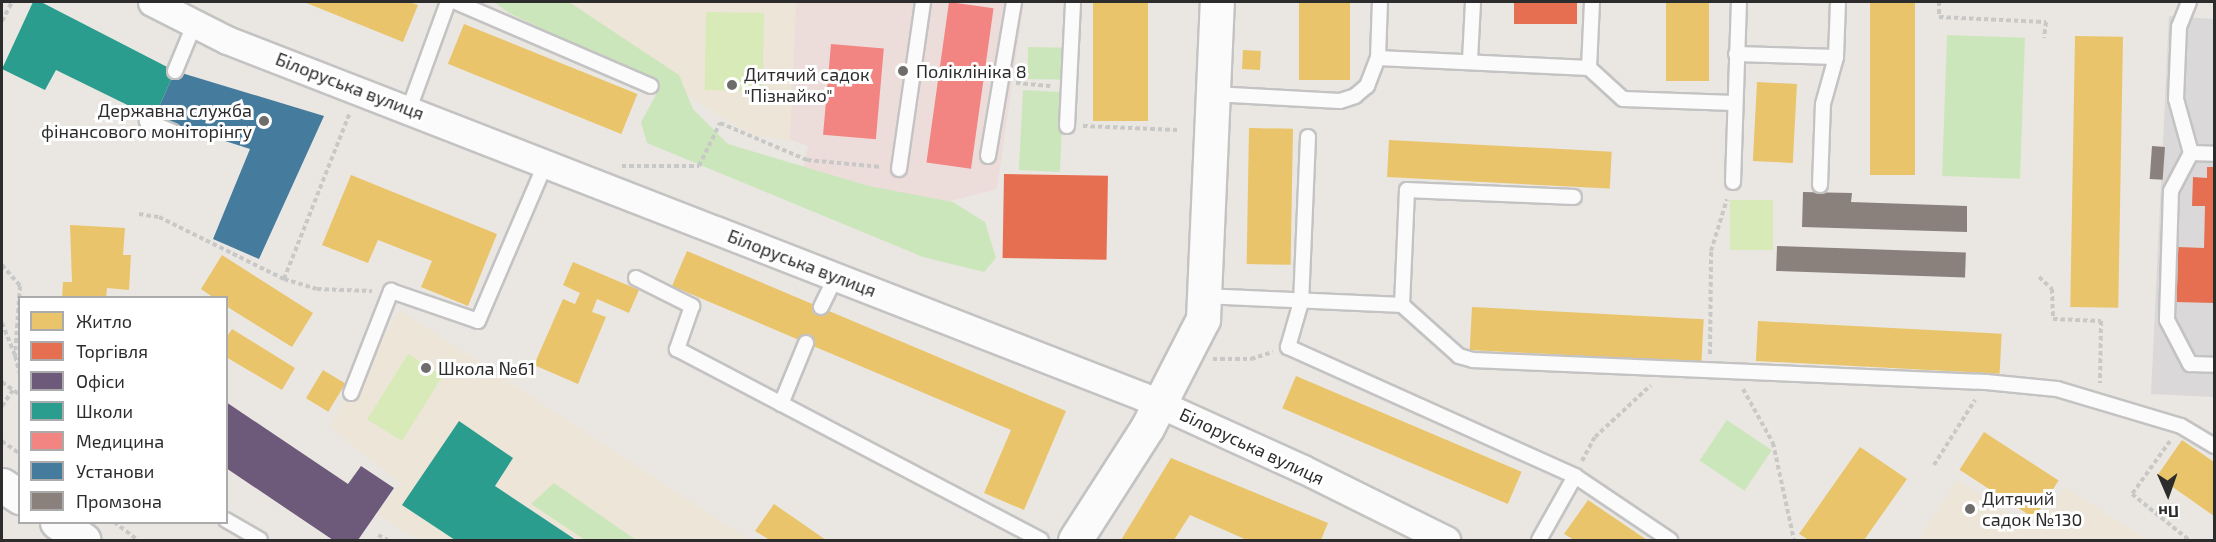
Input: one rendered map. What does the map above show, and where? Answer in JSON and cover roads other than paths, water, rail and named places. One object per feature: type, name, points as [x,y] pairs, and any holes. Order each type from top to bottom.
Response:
[{"type":"street","name":"Білоруська вулиця","points":[[152,2],[194,25],[1159,404],[1303,469],[1446,540]]},
{"type":"street","points":[[1075,540],[1159,404],[1187,355],[1203,319],[1217,2]]},
{"type":"street","points":[[2,485],[18,496]]},
{"type":"street","points":[[60,524],[84,540]]},
{"type":"lane","points":[[409,109],[448,2]]},
{"type":"lane","points":[[456,2],[651,86]]},
{"type":"lane","points":[[899,169],[924,2]]},
{"type":"lane","points":[[988,156],[1014,2]]},
{"type":"lane","points":[[1067,126],[1073,2]]},
{"type":"lane","points":[[1213,94],[1340,101],[1367,86],[1378,58],[1380,2]]},
{"type":"lane","points":[[1470,60],[1473,2]]},
{"type":"lane","points":[[1589,68],[1592,2]]},
{"type":"lane","points":[[1733,182],[1739,2]]},
{"type":"lane","points":[[1820,185],[1823,104],[1836,57],[1838,2]]},
{"type":"lane","points":[[2188,2],[2179,27],[2176,99],[2191,153],[2171,191],[2167,320],[2190,364],[2214,365]]},
{"type":"lane","points":[[175,71],[194,25]]},
{"type":"lane","points":[[1736,54],[1836,57]]},
{"type":"lane","points":[[1378,58],[1470,60],[1589,68],[1623,99],[1734,103]]},
{"type":"lane","points":[[154,118],[147,121],[173,132]]},
{"type":"lane","points":[[1308,137],[1301,302],[1288,347],[1575,476],[1670,540]]},
{"type":"lane","points":[[2191,153],[2214,154]]},
{"type":"lane","points":[[351,393],[391,291],[478,321],[546,162]]},
{"type":"lane","points":[[1402,305],[1407,190],[1574,197]]},
{"type":"lane","points":[[821,307],[836,276]]},
{"type":"lane","points":[[636,278],[692,306],[677,349],[1041,540]]},
{"type":"lane","points":[[1204,296],[1402,305],[1459,356],[1473,360],[1986,382],[2057,390],[2181,426],[2214,446]]},
{"type":"lane","points":[[782,404],[806,343]]},
{"type":"lane","points":[[1539,540],[1575,476]]},
{"type":"lane","points":[[228,521],[260,540]]},
{"type":"place","name":"Поліклініка 8","points":[[903,71]]},
{"type":"place","name":"Дитячий садок \"Пізнайко\"","points":[[732,85]]},
{"type":"place","name":"Державна служба фінансового моніторінгу","points":[[264,121]]},
{"type":"place","name":"Школа №61","points":[[426,368]]},
{"type":"place","name":"Дитячий садок №130","points":[[1970,509]]}]
